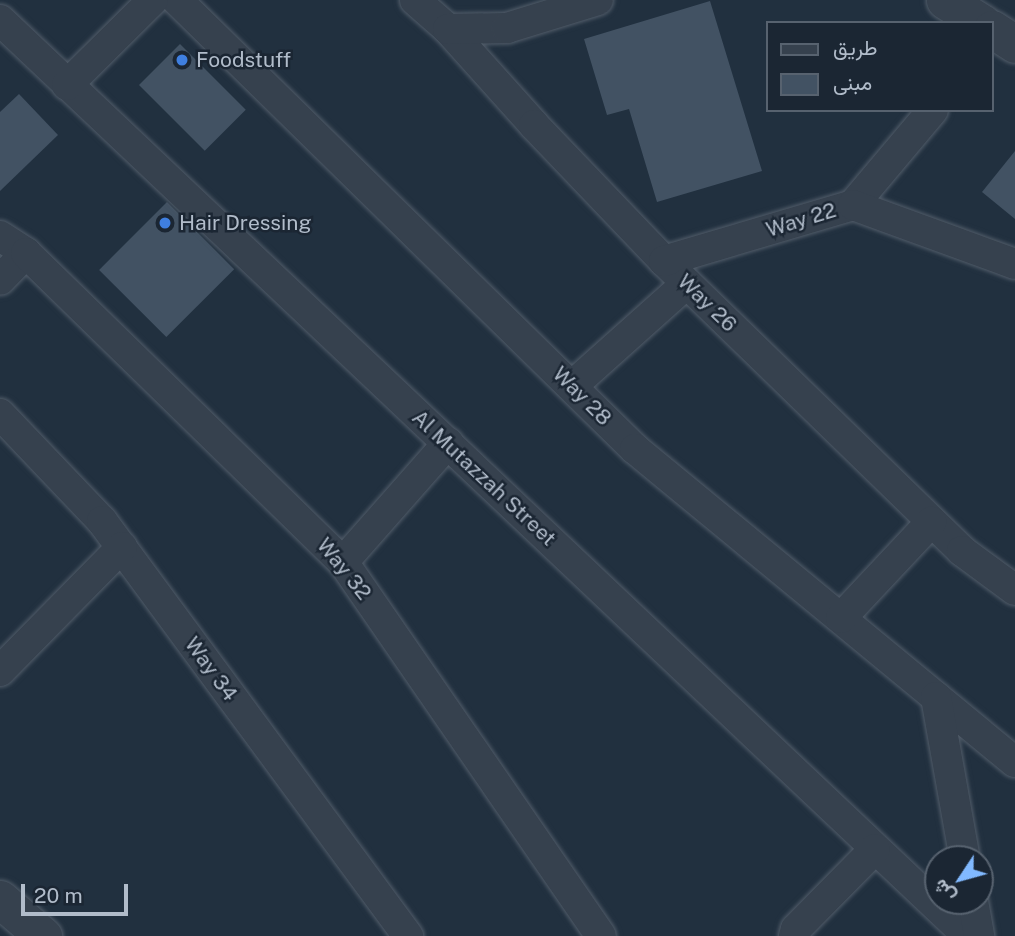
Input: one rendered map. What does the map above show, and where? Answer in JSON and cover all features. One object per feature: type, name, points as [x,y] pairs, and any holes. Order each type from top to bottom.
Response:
[{"type":"street","points":[[67,85],[153,0]]},
{"type":"street","name":"Way 28","points":[[177,0],[635,449],[1015,762]]},
{"type":"street","name":"Way 26","points":[[415,0],[448,29],[534,125],[687,284],[962,551],[1015,590]]},
{"type":"street","points":[[448,29],[507,28],[598,0]]},
{"type":"street","points":[[945,0],[977,21]]},
{"type":"street","name":"Al Mutazzah Street","points":[[5,35],[67,85],[968,936]]},
{"type":"street","points":[[853,205],[931,112]]},
{"type":"street","name":"Way 22","points":[[664,261],[853,205],[1015,264]]},
{"type":"street","name":"Way 32","points":[[0,236],[26,253],[343,562],[601,936]]},
{"type":"street","points":[[0,280],[26,253]]},
{"type":"street","points":[[572,386],[687,284]]},
{"type":"street","name":"Way 34","points":[[0,414],[102,521],[408,936]]},
{"type":"street","points":[[343,562],[448,443]]},
{"type":"street","points":[[841,618],[931,522]]},
{"type":"street","points":[[3,662],[122,547]]},
{"type":"street","points":[[936,697],[962,845]]},
{"type":"street","points":[[794,936],[796,929],[876,849]]},
{"type":"street","points":[[0,899],[43,936]]},
{"type":"street","points":[[975,915],[979,936]]},
{"type":"building","points":[[710,1],[762,171],[657,202],[629,109],[607,115],[584,39]]},
{"type":"building","points":[[180,44],[246,110],[205,151],[139,85]]},
{"type":"building","points":[[19,94],[58,135],[0,191],[0,112]]},
{"type":"building","points":[[1015,151],[1015,219],[982,192]]},
{"type":"building","points":[[167,202],[234,269],[166,337],[99,270]]},
{"type":"place","name":"Foodstuff","points":[[182,60]]},
{"type":"place","name":"Hair Dressing","points":[[165,223]]}]
